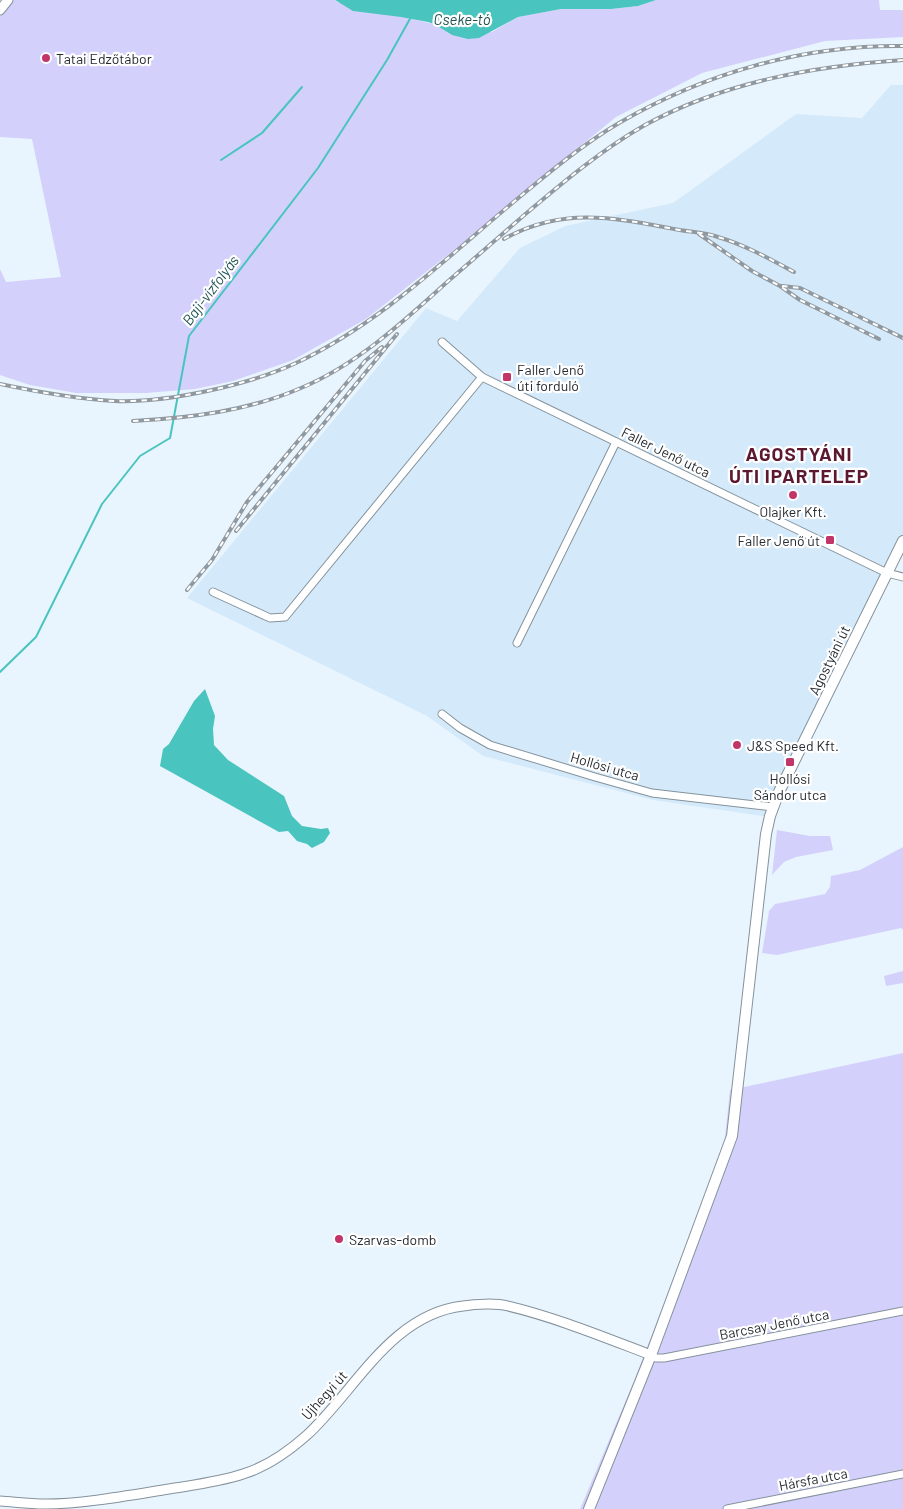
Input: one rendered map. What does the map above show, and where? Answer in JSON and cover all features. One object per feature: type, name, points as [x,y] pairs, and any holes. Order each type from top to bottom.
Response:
[{"type":"main road","name":"Agostyáni út","points":[[589,1509],[651,1355],[732,1136],[766,834],[773,806],[903,540]]},
{"type":"street","points":[[0,10],[8,0]]},
{"type":"street","name":"Faller Jenő utca","points":[[442,342],[482,376],[887,573],[903,576]]},
{"type":"street","points":[[214,592],[270,618],[285,617],[482,376]]},
{"type":"street","points":[[518,643],[616,442]]},
{"type":"street","name":"Hollósi utca","points":[[442,714],[460,728],[490,745],[595,777],[652,792],[773,806]]},
{"type":"street","name":"Újhegyi út","points":[[0,1501],[46,1504],[84,1501],[176,1488],[244,1474],[267,1464],[307,1435],[385,1348],[406,1330],[436,1312],[461,1306],[506,1306],[592,1333],[651,1355]]},
{"type":"street","name":"Barcsay Jenő utca","points":[[651,1355],[656,1358],[664,1358],[903,1312]]},
{"type":"street","name":"Hársfa utca","points":[[727,1509],[903,1474]]},
{"type":"shaded area","points":[[13,0],[335,0],[434,24],[452,35],[492,32],[518,17],[561,9],[611,9],[638,6],[656,0],[879,0],[880,10],[903,10],[903,37],[825,41],[702,73],[616,117],[449,254],[366,319],[293,360],[233,381],[195,389],[146,393],[76,393],[30,385],[0,375],[0,269],[6,282],[61,277],[32,139],[0,137],[0,16]]},
{"type":"shaded area","points":[[891,85],[903,85],[903,541],[770,817],[653,800],[483,756],[427,716],[187,598],[426,308],[457,321],[520,248],[565,226],[673,203],[796,114],[862,118]]},
{"type":"shaded area","points":[[777,830],[810,836],[830,836],[833,850],[796,857],[784,862],[772,875]]},
{"type":"shaded area","points":[[903,847],[903,930],[901,928],[777,955],[762,953],[769,911],[775,904],[825,894],[830,887],[831,876],[860,870]]},
{"type":"shaded area","points":[[903,971],[903,983],[886,986],[884,976]]},
{"type":"shaded area","points":[[903,1053],[903,1509],[580,1509],[634,1381],[724,1147],[730,1090]]},
{"type":"water","name":"Cseke-tó","points":[[335,0],[656,0],[638,6],[611,9],[561,9],[518,17],[479,38],[468,39],[452,35],[428,22],[353,11]]},
{"type":"water","points":[[205,689],[215,716],[213,729],[214,745],[228,760],[284,796],[292,816],[302,826],[321,829],[328,828],[330,833],[324,842],[312,848],[307,844],[297,841],[288,831],[279,832],[160,766],[163,749],[169,744],[194,701]]},
{"type":"waterway","name":"Baji-vízfolyás","points":[[0,672],[36,637],[102,504],[140,456],[170,438],[189,336],[318,168],[387,60],[411,17]]},
{"type":"waterway","points":[[221,160],[262,133],[302,87]]},
{"type":"railway","points":[[0,384],[71,397],[136,401],[183,396],[207,391],[277,371],[296,363],[358,328],[414,286],[569,157],[606,131],[652,105],[720,76],[756,65],[829,51],[903,46]]},
{"type":"railway","points":[[133,421],[176,418],[240,408],[281,396],[321,379],[341,368],[395,328],[551,192],[582,168],[613,145],[645,125],[675,110],[738,87],[770,79],[836,67],[903,60]]},
{"type":"railway","points":[[504,239],[546,222],[566,219],[608,218],[713,235],[748,248],[794,272]]},
{"type":"railway","points":[[699,234],[752,271],[780,286],[800,300],[879,339]]},
{"type":"railway","points":[[782,286],[800,288],[903,338]]},
{"type":"railway","points":[[236,531],[397,334]]},
{"type":"railway","points":[[187,590],[212,560],[247,502],[365,361],[382,347]]},
{"type":"place","name":"Tatai Edzőtábor","points":[[46,58]]},
{"type":"place","name":"Faller Jenő úti forduló","points":[[507,377]]},
{"type":"place","name":"Olajker Kft.","points":[[793,495]]},
{"type":"place","name":"Faller Jenő út","points":[[830,540]]},
{"type":"place","name":"J&S Speed Kft.","points":[[737,745]]},
{"type":"place","name":"Hollósi Sándor utca","points":[[790,762]]},
{"type":"place","name":"Szarvas-domb","points":[[339,1239]]},
{"type":"district","name":"AGOSTYÁNI ÚTI IPARTELEP","points":[[799,464]]}]
